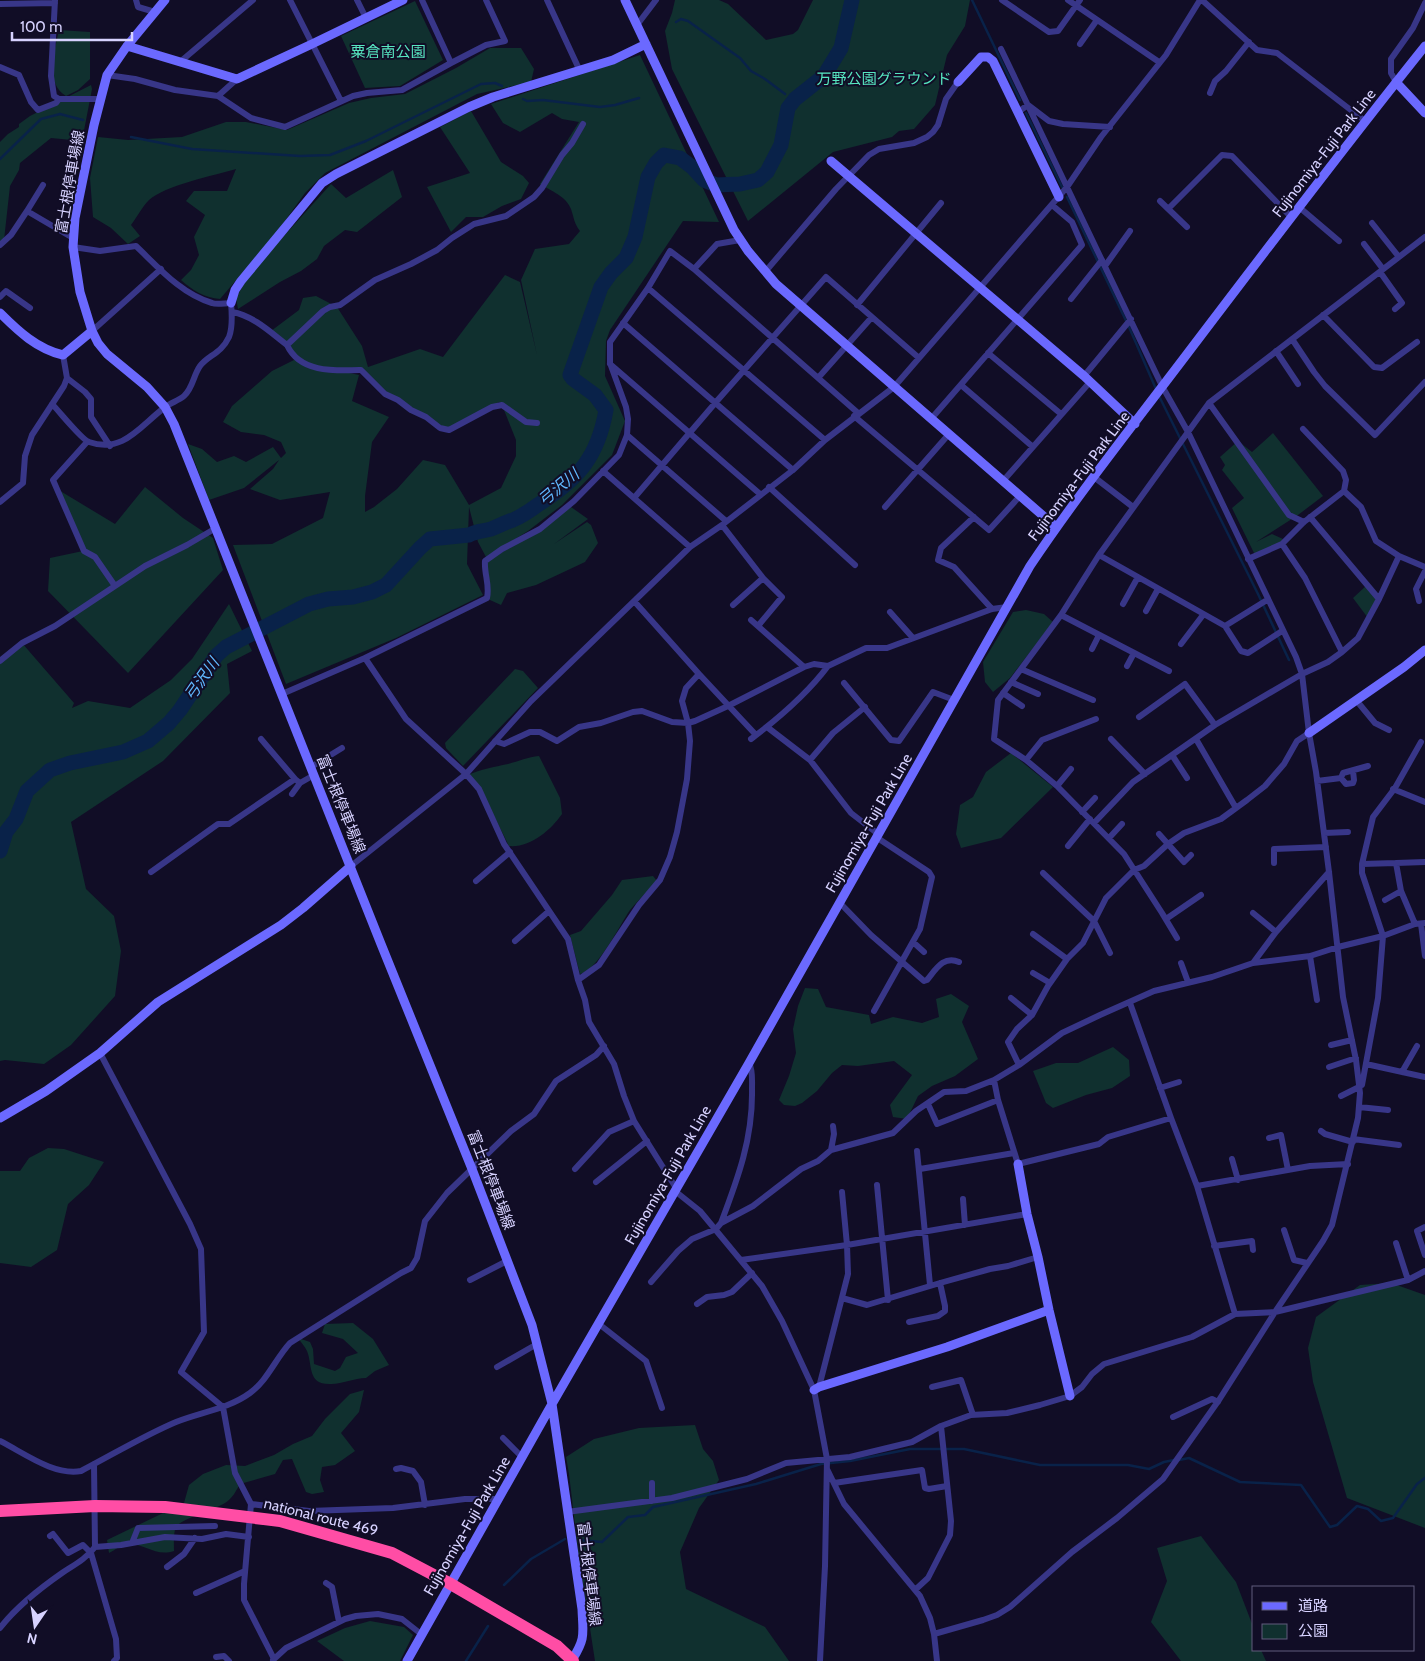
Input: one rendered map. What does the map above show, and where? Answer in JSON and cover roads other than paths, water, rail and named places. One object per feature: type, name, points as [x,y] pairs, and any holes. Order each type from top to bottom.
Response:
[{"type":"highway","name":"national route 469","points":[[0,1511],[95,1506],[250,1510],[280,1521],[392,1553],[449,1583],[557,1646],[573,1660]]},
{"type":"main road","name":"富士根停車場線","points":[[165,0],[106,75],[81,190],[73,238],[80,292],[92,331],[98,343],[108,354],[147,387],[165,407],[174,424],[472,1169],[532,1325],[552,1404],[582,1609],[582,1644],[573,1660]]},
{"type":"main road","points":[[127,46],[236,79],[403,0]]},
{"type":"main road","points":[[625,0],[734,230],[765,272],[776,284],[894,387],[1056,526]]},
{"type":"main road","points":[[232,308],[235,290],[241,281],[322,183],[336,174],[469,106],[579,69],[613,60],[646,44]]},
{"type":"main road","name":"Fujinomiya-Fuji Park Line","points":[[406,1661],[449,1583],[749,1063],[1030,566],[1056,526],[1162,386],[1365,121],[1425,46]]},
{"type":"main road","points":[[958,82],[981,57],[988,57],[993,62],[1059,196]]},
{"type":"main road","points":[[1396,82],[1425,113]]},
{"type":"main road","points":[[831,161],[1087,379],[1134,424]]},
{"type":"main road","points":[[0,313],[23,335],[52,353],[63,355],[92,331]]},
{"type":"main road","points":[[1309,733],[1404,667],[1425,650]]},
{"type":"main road","points":[[0,1118],[46,1091],[100,1053],[158,1002],[281,925],[351,866]]},
{"type":"main road","points":[[1018,1164],[1048,1310],[1070,1396]]},
{"type":"main road","points":[[817,1388],[947,1347],[1048,1310]]},
{"type":"street","points":[[136,0],[138,7],[155,12]]},
{"type":"street","points":[[180,62],[254,0]]},
{"type":"street","points":[[290,0],[340,101]]},
{"type":"street","points":[[357,0],[366,18]]},
{"type":"street","points":[[422,0],[451,62]]},
{"type":"street","points":[[106,75],[135,78],[174,90],[218,96],[251,118],[285,126],[340,101],[367,93],[402,90],[451,62],[486,45],[505,42],[486,0]]},
{"type":"street","points":[[547,0],[579,69]]},
{"type":"street","points":[[637,25],[656,0]]},
{"type":"street","points":[[1002,0],[1049,32],[1058,31],[1078,3]]},
{"type":"street","points":[[1068,0],[1078,3],[1097,20],[1159,62]]},
{"type":"street","points":[[351,866],[466,774],[531,701],[690,547],[793,470],[825,440],[894,387],[1067,187],[1089,154],[1166,55],[1201,0],[1257,50],[1277,53],[1365,121]]},
{"type":"street","points":[[2,3],[55,2],[50,76],[54,96],[59,99],[101,99]]},
{"type":"street","points":[[1396,82],[1391,73],[1391,59],[1413,28],[1425,3]]},
{"type":"street","points":[[1080,44],[1097,20]]},
{"type":"street","points":[[1210,93],[1215,81],[1226,71],[1249,42]]},
{"type":"street","points":[[1001,49],[1162,386],[1188,432],[1248,559],[1264,602],[1296,657],[1302,674],[1309,733],[1318,781],[1343,997],[1356,1058],[1360,1090]]},
{"type":"street","points":[[0,67],[19,74],[31,102],[38,110],[56,104],[59,99]]},
{"type":"street","points":[[218,96],[236,79]]},
{"type":"street","points":[[765,272],[848,176],[869,155],[879,149],[914,143],[927,137],[938,125],[946,99],[958,82]]},
{"type":"street","points":[[1028,105],[1049,121],[1063,124],[1110,127]]},
{"type":"street","points":[[1018,112],[1028,105]]},
{"type":"street","points":[[287,345],[323,311],[340,305],[375,280],[437,250],[474,224],[506,216],[534,197],[542,188],[583,124]]},
{"type":"street","points":[[1168,208],[1222,155],[1232,156],[1291,217]]},
{"type":"street","points":[[0,245],[11,235],[43,185]]},
{"type":"street","points":[[1160,201],[1187,227]]},
{"type":"street","points":[[858,305],[941,203]]},
{"type":"street","points":[[931,419],[1082,245],[1072,222],[1052,205]]},
{"type":"street","points":[[1299,207],[1339,241]]},
{"type":"street","points":[[27,211],[73,238]]},
{"type":"street","points":[[1372,223],[1399,257]]},
{"type":"street","points":[[1072,299],[1096,266],[1104,263],[1130,231]]},
{"type":"street","points":[[1177,938],[1124,854],[1057,786],[1026,760],[994,739],[998,700],[1061,615],[1099,555],[1209,403],[1425,237]]},
{"type":"street","points":[[694,269],[717,244],[740,240]]},
{"type":"street","points":[[1364,244],[1402,303],[1394,309]]},
{"type":"street","points":[[73,247],[100,251],[136,246],[181,287],[213,304],[232,308],[252,318],[287,345],[290,353],[296,360],[311,367],[333,371],[360,370],[385,394],[426,417],[440,428],[449,430],[492,407],[502,405],[526,422],[537,423]]},
{"type":"street","points":[[282,694],[365,658],[487,598],[489,588],[485,561],[502,549],[540,529],[574,501],[619,455],[627,435],[628,419],[626,407],[610,363],[610,342],[648,288],[670,251],[694,269],[818,378],[856,415],[918,470],[989,530],[1020,496]]},
{"type":"street","points":[[92,331],[161,269]]},
{"type":"street","points":[[634,498],[826,277],[919,358]]},
{"type":"street","points":[[648,288],[825,440]]},
{"type":"street","points":[[0,298],[6,291],[30,308]]},
{"type":"street","points":[[52,404],[87,442],[110,446],[124,441],[165,407],[184,396],[192,386],[195,374],[201,365],[215,355],[230,335],[232,308]]},
{"type":"street","points":[[1324,315],[1374,367],[1382,368],[1417,342]]},
{"type":"street","points":[[818,378],[872,317]]},
{"type":"street","points":[[1002,481],[1061,414],[1131,319]]},
{"type":"street","points":[[623,323],[793,470]]},
{"type":"street","points":[[1292,339],[1325,386],[1375,435],[1425,382]]},
{"type":"street","points":[[1276,351],[1298,384]]},
{"type":"street","points":[[988,353],[1061,414]]},
{"type":"street","points":[[0,502],[23,483],[25,456],[32,435],[64,386],[67,378],[63,355]]},
{"type":"street","points":[[610,363],[760,494]]},
{"type":"street","points":[[67,378],[91,399],[91,417],[110,446]]},
{"type":"street","points":[[961,385],[1033,447]]},
{"type":"street","points":[[1209,403],[1289,515],[1304,522]]},
{"type":"street","points":[[1248,559],[1282,544],[1304,522],[1344,491],[1346,480],[1342,471],[1303,429]]},
{"type":"street","points":[[885,507],[949,434]]},
{"type":"street","points":[[627,435],[724,523],[763,578],[782,597],[758,626]]},
{"type":"street","points":[[87,442],[53,480],[84,551],[95,557],[115,586]]},
{"type":"street","points":[[603,471],[690,547]]},
{"type":"street","points":[[1094,477],[1133,507]]},
{"type":"street","points":[[769,487],[855,565]]},
{"type":"street","points":[[1344,491],[1361,507],[1376,541],[1399,556],[1425,569],[1416,589],[1418,601]]},
{"type":"street","points":[[974,517],[941,548],[938,560],[954,567],[992,609]]},
{"type":"street","points":[[1310,517],[1379,599]]},
{"type":"street","points":[[0,660],[22,642],[55,626],[145,566],[216,528]]},
{"type":"street","points":[[1282,544],[1305,578],[1342,652]]},
{"type":"street","points":[[1099,555],[1225,626],[1241,651],[1248,653],[1281,631]]},
{"type":"street","points":[[1068,846],[1133,782],[1215,725],[1302,674],[1328,662],[1358,638],[1399,556]]},
{"type":"street","points":[[732,605],[763,578]]},
{"type":"street","points":[[1123,604],[1138,578]]},
{"type":"street","points":[[1146,611],[1158,589]]},
{"type":"street","points":[[634,601],[728,706],[753,737],[767,727],[815,683],[828,666],[866,648],[886,648],[992,609],[1007,607]]},
{"type":"street","points":[[1225,626],[1264,602]]},
{"type":"street","points":[[890,612],[913,638]]},
{"type":"street","points":[[1061,615],[1169,671]]},
{"type":"street","points":[[1181,644],[1203,615]]},
{"type":"street","points":[[751,620],[804,667]]},
{"type":"street","points":[[1092,649],[1099,635]]},
{"type":"street","points":[[1127,666],[1134,653]]},
{"type":"street","points":[[365,658],[406,719],[466,774],[479,789],[504,844],[568,939],[585,1000],[589,1022],[614,1064],[634,1121],[676,1190],[700,1211],[762,1286],[817,1388],[827,1459],[825,1566],[820,1661]]},
{"type":"street","points":[[495,741],[504,744],[530,732],[540,732],[556,741],[579,727],[601,723],[633,712],[642,711],[672,722],[688,722],[728,706],[804,667],[814,664],[828,666]]},
{"type":"street","points":[[1021,669],[1093,700]]},
{"type":"street","points":[[578,980],[599,965],[639,905],[660,880],[670,857],[687,779],[690,741],[688,722],[682,701],[686,688],[699,674]]},
{"type":"street","points":[[1011,682],[1038,694]]},
{"type":"street","points":[[844,683],[891,740],[899,741],[933,692],[954,700]]},
{"type":"street","points":[[1139,717],[1185,684],[1215,725]]},
{"type":"street","points":[[1003,693],[1022,706]]},
{"type":"street","points":[[1356,700],[1375,723],[1389,730]]},
{"type":"street","points":[[810,760],[833,733],[865,707]]},
{"type":"street","points":[[1026,760],[1042,740],[1096,720]]},
{"type":"street","points":[[767,727],[810,760],[851,813],[877,835],[929,872],[932,877],[920,929],[874,1011]]},
{"type":"street","points":[[1019,1065],[1008,1042],[1017,1029],[1032,1015],[1067,959],[1082,943],[1106,898],[1134,870],[1144,866],[1168,844],[1184,833],[1221,819],[1265,786],[1284,764],[1297,741],[1309,733]]},
{"type":"street","points":[[261,739],[297,781]]},
{"type":"street","points":[[1111,739],[1145,774]]},
{"type":"street","points":[[1196,739],[1236,808]]},
{"type":"street","points":[[934,1634],[983,1620],[997,1615],[1010,1607],[1072,1552],[1123,1513],[1163,1478],[1218,1402],[1332,1225],[1353,1140],[1360,1090],[1378,998],[1383,936],[1362,873],[1362,864],[1373,817],[1393,789],[1421,742]]},
{"type":"street","points":[[151,872],[218,824],[229,824],[313,771],[342,748]]},
{"type":"street","points":[[1172,755],[1186,778]]},
{"type":"street","points":[[1341,778],[1343,773],[1368,766]]},
{"type":"street","points":[[1057,786],[1071,769]]},
{"type":"street","points":[[1341,778],[1346,784],[1353,783],[1353,770]]},
{"type":"street","points":[[1318,781],[1341,778]]},
{"type":"street","points":[[292,794],[297,781]]},
{"type":"street","points":[[1393,789],[1425,802]]},
{"type":"street","points":[[1082,812],[1095,798]]},
{"type":"street","points":[[1109,838],[1122,824]]},
{"type":"street","points":[[1324,833],[1348,832]]},
{"type":"street","points":[[1159,834],[1184,862],[1191,855]]},
{"type":"street","points":[[1274,863],[1274,849],[1326,847]]},
{"type":"street","points":[[476,881],[510,852]]},
{"type":"street","points":[[1362,864],[1425,862]]},
{"type":"street","points":[[1396,863],[1401,891],[1421,924],[1425,956]]},
{"type":"street","points":[[1253,963],[1276,932],[1329,872]]},
{"type":"street","points":[[1043,873],[1094,921],[1110,953]]},
{"type":"street","points":[[1385,900],[1401,891]]},
{"type":"street","points":[[1166,919],[1202,895]]},
{"type":"street","points":[[839,902],[864,928],[924,981],[944,961],[954,959],[959,962]]},
{"type":"street","points":[[515,941],[549,911]]},
{"type":"street","points":[[1253,913],[1276,932]]},
{"type":"street","points":[[650,1282],[678,1251],[692,1239],[716,1229],[722,1223],[753,1206],[801,1169],[818,1161],[831,1150],[893,1133],[916,1111],[944,1092],[966,1091],[994,1080],[1019,1065],[1062,1033],[1154,991],[1212,977],[1253,963],[1310,956],[1421,924]]},
{"type":"street","points":[[1033,934],[1067,959]]},
{"type":"street","points":[[913,942],[924,952]]},
{"type":"street","points":[[1310,956],[1318,1000]]},
{"type":"street","points":[[1181,963],[1188,982]]},
{"type":"street","points":[[1033,973],[1050,984]]},
{"type":"street","points":[[1011,998],[1032,1015]]},
{"type":"street","points":[[1130,1003],[1197,1186],[1235,1314]]},
{"type":"street","points":[[1331,1045],[1352,1040]]},
{"type":"street","points":[[0,1441],[51,1468],[71,1473],[81,1471],[176,1422],[223,1407],[251,1392],[257,1387],[290,1343],[411,1268],[418,1258],[425,1221],[447,1193],[511,1131],[534,1114],[556,1081],[596,1055],[604,1046]]},
{"type":"street","points":[[1402,1072],[1418,1046]]},
{"type":"street","points":[[100,1053],[190,1224],[201,1249],[204,1332],[181,1372],[223,1407],[235,1473],[250,1510],[244,1600],[273,1660],[286,1648],[339,1622],[356,1616],[378,1614],[402,1619],[421,1634]]},
{"type":"street","points":[[1329,1067],[1356,1058]]},
{"type":"street","points":[[722,1223],[738,1178],[750,1132],[752,1096],[751,1068],[749,1063]]},
{"type":"street","points":[[1366,1064],[1425,1077]]},
{"type":"street","points":[[994,1080],[998,1100],[1018,1164],[1098,1144],[1108,1137],[1171,1118]]},
{"type":"street","points":[[1160,1088],[1179,1082]]},
{"type":"street","points":[[1341,1096],[1360,1090]]},
{"type":"street","points":[[928,1104],[937,1124],[998,1100]]},
{"type":"street","points":[[1359,1107],[1388,1110]]},
{"type":"street","points":[[574,1168],[609,1132],[634,1121]]},
{"type":"street","points":[[831,1150],[834,1134],[833,1126]]},
{"type":"street","points":[[1321,1131],[1325,1134],[1353,1140],[1398,1145]]},
{"type":"street","points":[[1269,1138],[1282,1135],[1288,1170]]},
{"type":"street","points":[[596,1182],[647,1141]]},
{"type":"street","points":[[917,1151],[930,1285]]},
{"type":"street","points":[[920,1169],[1014,1153]]},
{"type":"street","points":[[1232,1159],[1238,1180]]},
{"type":"street","points":[[1197,1186],[1310,1166],[1348,1164]]},
{"type":"street","points":[[877,1185],[888,1300]]},
{"type":"street","points":[[817,1388],[848,1274],[842,1192]]},
{"type":"street","points":[[963,1199],[965,1225]]},
{"type":"street","points":[[741,1260],[847,1245],[1027,1214]]},
{"type":"street","points":[[1425,1227],[1417,1231],[1425,1255]]},
{"type":"street","points":[[1284,1230],[1294,1260],[1307,1263]]},
{"type":"street","points":[[1214,1246],[1252,1241],[1253,1250]]},
{"type":"street","points":[[1396,1243],[1408,1280]]},
{"type":"street","points":[[842,1298],[867,1305],[888,1300],[940,1282],[1038,1257]]},
{"type":"street","points":[[470,1280],[507,1261]]},
{"type":"street","points":[[567,1512],[652,1501],[747,1479],[786,1463],[850,1457],[912,1442],[941,1426],[973,1415],[1007,1413],[1070,1396],[1082,1387],[1092,1374],[1104,1364],[1192,1337],[1235,1314],[1275,1312],[1408,1280],[1425,1271]]},
{"type":"street","points":[[697,1304],[707,1297],[732,1292],[752,1273]]},
{"type":"street","points":[[909,1322],[941,1314],[945,1311],[940,1282]]},
{"type":"street","points":[[599,1324],[646,1362],[662,1408]]},
{"type":"street","points":[[497,1367],[537,1344]]},
{"type":"street","points":[[932,1387],[961,1380],[973,1415]]},
{"type":"street","points":[[1173,1417],[1212,1398],[1218,1402]]},
{"type":"street","points":[[915,1590],[928,1578],[950,1535],[951,1526],[941,1426]]},
{"type":"street","points":[[504,1438],[522,1457]]},
{"type":"street","points":[[94,1464],[93,1550],[116,1639],[117,1658],[114,1661]]},
{"type":"street","points":[[396,1470],[401,1468],[413,1471],[421,1482],[425,1505]]},
{"type":"street","points":[[826,1468],[844,1504],[920,1596],[930,1618],[937,1661]]},
{"type":"street","points":[[834,1483],[922,1470],[925,1488],[947,1486]]},
{"type":"street","points":[[652,1483],[652,1501]]},
{"type":"street","points":[[250,1510],[309,1511],[393,1508],[465,1499],[498,1499]]},
{"type":"street","points":[[132,1543],[138,1528],[215,1526]]},
{"type":"street","points":[[50,1536],[53,1534],[68,1553],[82,1545],[93,1550],[165,1537],[202,1539],[226,1534],[248,1537]]},
{"type":"street","points":[[167,1567],[184,1554],[195,1538]]},
{"type":"street","points":[[0,1628],[12,1613],[93,1550]]},
{"type":"street","points":[[196,1593],[245,1571]]},
{"type":"street","points":[[326,1583],[332,1587],[339,1622]]},
{"type":"street","points":[[216,1657],[224,1656],[229,1661]]},
{"type":"waterway","name":"弓沢川","points":[[0,851],[6,832],[16,819],[27,791],[50,770],[70,763],[123,752],[148,741],[169,723],[180,710],[216,656],[226,647],[309,604],[372,592],[386,585],[430,539],[469,535],[513,520],[553,495],[576,475],[598,441],[606,410],[595,395],[570,375],[601,287],[611,273],[626,258],[635,237],[648,177],[656,163],[664,155],[680,158],[704,180],[716,185],[740,184],[758,180],[767,172],[781,145],[788,108],[795,99],[824,76],[841,48],[852,0]]},
{"type":"waterway","points":[[972,0],[1020,100]]},
{"type":"waterway","points":[[676,22],[681,19],[688,21],[740,58],[751,71],[785,94]]},
{"type":"waterway","points":[[131,137],[192,149],[300,156],[330,155],[366,141],[481,84],[495,83],[502,86]]},
{"type":"waterway","points":[[523,99],[527,101],[543,100],[600,107],[639,98]]},
{"type":"waterway","points":[[1026,113],[1062,187]]},
{"type":"waterway","points":[[0,159],[41,119],[60,114],[83,120]]},
{"type":"waterway","points":[[1067,197],[1129,327],[1156,389]]},
{"type":"waterway","points":[[1158,394],[1289,660]]},
{"type":"waterway","points":[[580,1540],[602,1542],[628,1517],[645,1515],[653,1507],[756,1484],[821,1464],[850,1461],[910,1449],[964,1449],[1040,1465],[1128,1465],[1149,1469],[1164,1462],[1174,1460]]},
{"type":"waterway","points":[[1179,1460],[1189,1458],[1240,1482],[1301,1485],[1330,1527],[1337,1525],[1357,1506],[1368,1509],[1381,1521],[1393,1518],[1417,1484],[1425,1478]]},
{"type":"waterway","points":[[504,1585],[531,1559],[565,1539]]},
{"type":"waterway","points":[[466,1661],[488,1626]]},
{"type":"park label","name":"粟倉南公園","points":[[388,52]]},
{"type":"park label","name":"万野公園グラウンド","points":[[884,79]]}]
